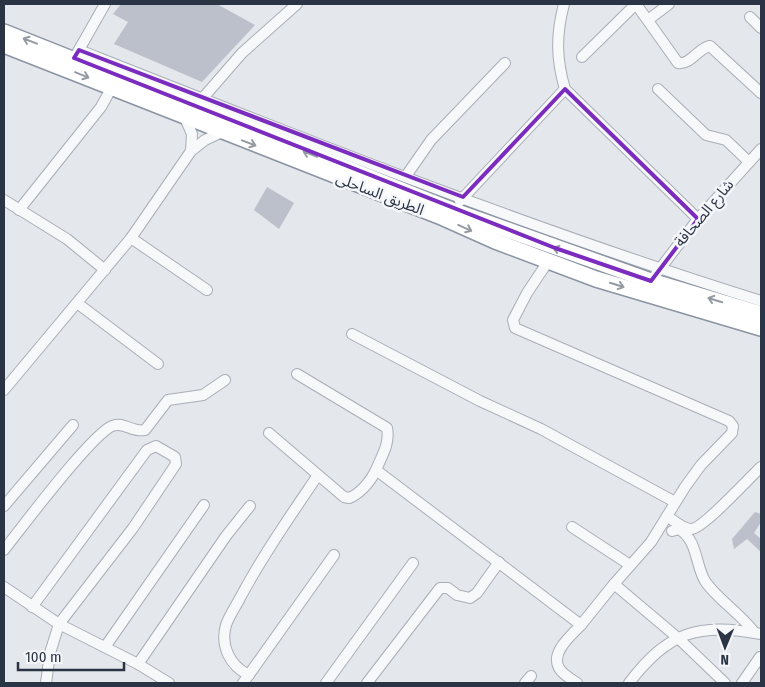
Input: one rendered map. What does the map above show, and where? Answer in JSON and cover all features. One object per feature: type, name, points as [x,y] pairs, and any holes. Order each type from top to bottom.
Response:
[{"type":"highway","name":"الطريق الساحلى","points":[[4,32],[112,87],[185,118],[439,216],[495,241],[596,278],[761,328]]},
{"type":"highway","name":"الطريق الساحلى","points":[[4,45],[57,58],[76,54],[452,210],[655,275],[761,314]]},
{"type":"street","points":[[105,4],[76,54],[464,197],[655,275],[761,301]]},
{"type":"street","points":[[202,99],[242,54],[297,4]]},
{"type":"street","points":[[564,4],[557,40],[558,65],[565,89],[698,219]]},
{"type":"street","points":[[582,57],[636,4],[678,63],[687,62],[705,47],[710,46],[761,93]]},
{"type":"street","points":[[648,20],[669,4]]},
{"type":"street","points":[[750,17],[761,28]]},
{"type":"street","points":[[406,176],[431,140],[505,63]]},
{"type":"street","points":[[19,210],[102,107],[112,87]]},
{"type":"street","points":[[452,210],[565,89]]},
{"type":"street","points":[[658,89],[706,134],[726,140],[748,162]]},
{"type":"street","points":[[185,118],[192,134],[191,151]]},
{"type":"street","points":[[4,390],[131,238],[191,151],[205,140],[222,132]]},
{"type":"street","name":"شارع الصحافة","points":[[655,275],[698,219],[748,162],[760,153]]},
{"type":"street","points":[[4,200],[67,239],[105,270]]},
{"type":"street","points":[[131,238],[207,290]]},
{"type":"street","points":[[549,260],[527,293],[513,320],[515,328],[732,423],[732,433],[701,465],[675,502],[651,542],[562,646],[557,662],[559,670],[577,683]]},
{"type":"street","points":[[77,302],[158,364]]},
{"type":"street","points":[[352,334],[480,401],[541,429],[675,502]]},
{"type":"street","points":[[269,433],[318,475],[349,498],[366,485],[376,470],[389,437],[387,428],[297,374]]},
{"type":"street","points":[[4,550],[90,445],[110,426],[118,425],[145,430],[168,400],[203,395],[225,380]]},
{"type":"street","points":[[4,506],[73,425]]},
{"type":"street","points":[[32,607],[147,450],[156,446],[175,457],[176,464],[133,528],[59,624],[50,653],[46,683]]},
{"type":"street","points":[[667,516],[688,529],[694,529],[705,522],[761,467]]},
{"type":"street","points":[[376,470],[581,625]]},
{"type":"street","points":[[318,475],[252,574],[226,625],[227,654],[246,679],[334,556]]},
{"type":"street","points":[[105,648],[204,504]]},
{"type":"street","points":[[138,664],[220,543],[250,506]]},
{"type":"street","points":[[572,527],[630,565]]},
{"type":"street","points":[[672,531],[679,530],[690,539],[706,583],[758,633]]},
{"type":"street","points":[[367,683],[440,588],[448,588],[456,595],[470,598],[477,593],[499,562]]},
{"type":"street","points":[[326,683],[413,564]]},
{"type":"street","points":[[614,584],[678,638],[725,683]]},
{"type":"street","points":[[4,589],[59,624],[138,664],[169,683]]},
{"type":"street","points":[[629,683],[655,653],[678,638],[697,631],[718,628],[758,633]]},
{"type":"street","points":[[742,683],[761,657]]},
{"type":"highlighted area","points":[[79,50],[463,197],[565,89],[698,219],[651,281],[555,248],[74,58]]},
{"type":"building","points":[[121,4],[217,4],[255,25],[202,82],[114,44],[128,22],[113,14]]},
{"type":"building","points":[[267,187],[294,203],[279,229],[254,210]]},
{"type":"building","points":[[755,512],[761,514],[761,522],[754,533],[761,539],[761,552],[747,539],[734,549],[732,539]]}]
